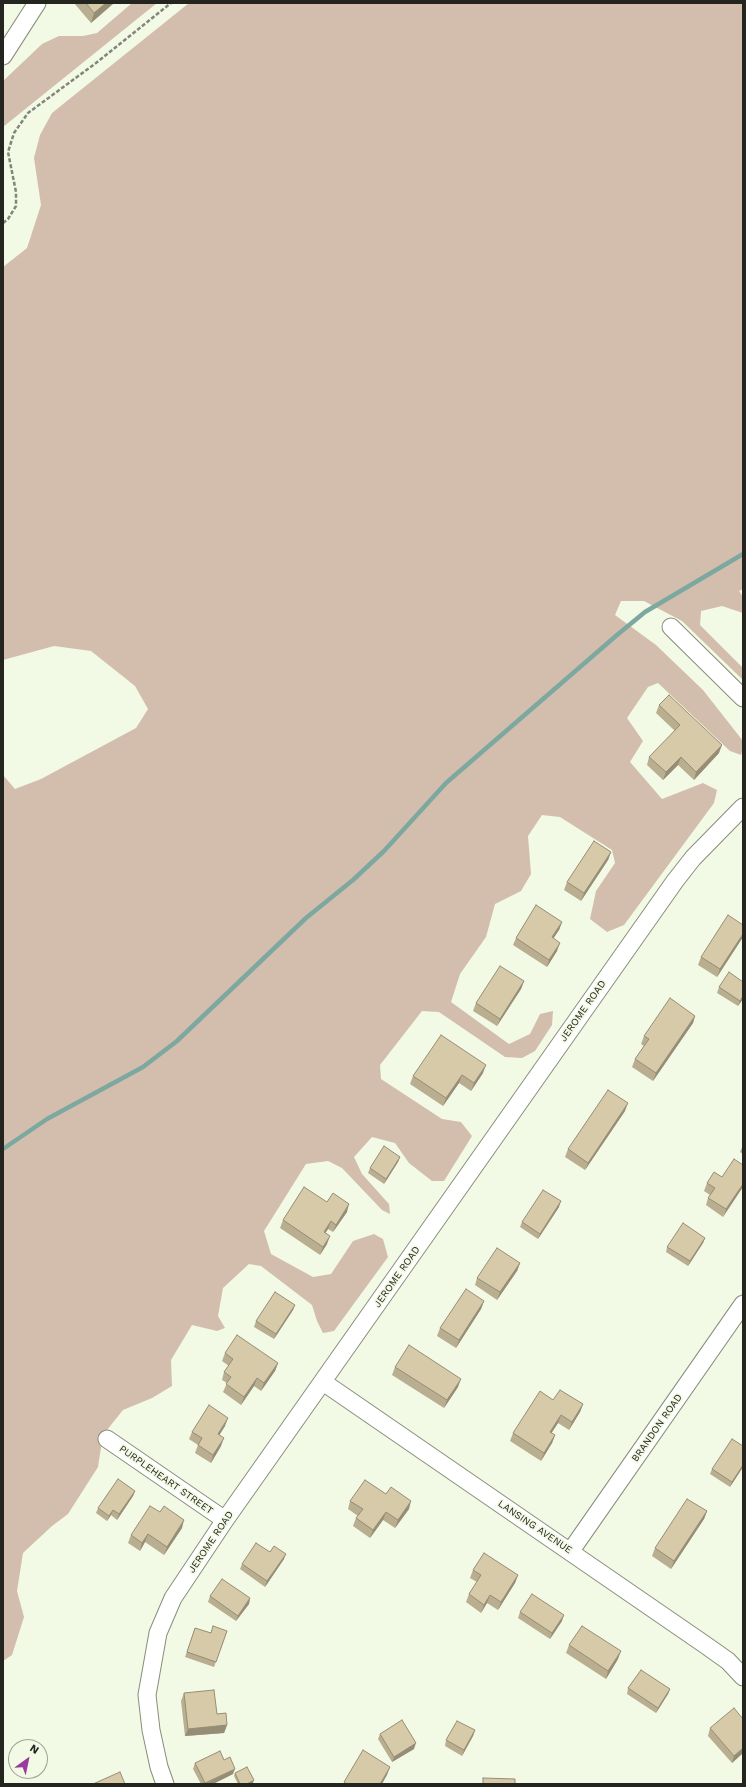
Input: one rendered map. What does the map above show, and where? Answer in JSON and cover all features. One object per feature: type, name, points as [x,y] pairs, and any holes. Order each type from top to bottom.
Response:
[{"type":"street","points":[[3,56],[36,3]]},
{"type":"street","points":[[672,627],[743,698]]},
{"type":"street","name":"JEROME ROAD","points":[[165,1784],[159,1767],[151,1730],[147,1695],[158,1633],[173,1598],[225,1520],[675,881],[698,853],[743,807]]},
{"type":"street","name":"BRANDON ROAD","points":[[570,1552],[743,1304]]},
{"type":"street","name":"LANSING AVENUE","points":[[323,1382],[704,1644],[728,1661],[743,1677]]},
{"type":"street","name":"PURPLEHEART STREET","points":[[107,1439],[225,1520]]},
{"type":"path","points":[[3,223],[8,219],[16,206],[16,192],[8,152],[14,133],[28,113],[96,63],[171,3]]},
{"type":"shaded area","points":[[132,3],[157,3],[3,127],[3,81],[42,44],[59,36],[83,36],[97,33]]},
{"type":"shaded area","points":[[189,3],[743,3],[743,589],[739,591],[743,597],[743,613],[722,606],[701,611],[700,625],[743,668],[743,680],[682,621],[644,601],[621,601],[615,615],[656,645],[703,690],[743,741],[743,748],[741,755],[730,751],[658,683],[648,687],[627,718],[643,741],[630,762],[662,799],[703,783],[717,790],[714,803],[624,925],[607,932],[590,919],[596,891],[615,863],[612,850],[560,817],[542,815],[528,836],[531,874],[521,891],[495,904],[486,937],[460,974],[451,1002],[509,1044],[530,1034],[540,1014],[553,1011],[552,1025],[535,1051],[522,1058],[505,1057],[439,1012],[422,1011],[380,1065],[381,1079],[442,1119],[461,1122],[472,1136],[444,1181],[432,1181],[409,1163],[395,1143],[372,1137],[354,1157],[362,1174],[389,1204],[390,1214],[382,1210],[342,1168],[328,1161],[306,1164],[264,1231],[271,1254],[313,1277],[331,1274],[353,1241],[374,1234],[383,1239],[388,1257],[334,1331],[323,1333],[312,1305],[261,1266],[249,1264],[223,1288],[218,1316],[225,1328],[217,1331],[192,1325],[171,1360],[172,1386],[152,1398],[123,1410],[103,1435],[98,1467],[68,1514],[52,1526],[23,1553],[17,1591],[24,1617],[12,1655],[3,1661],[3,775],[15,789],[41,779],[136,728],[148,709],[135,686],[91,651],[54,646],[3,660],[3,267],[27,248],[41,205],[34,158],[40,135],[52,113]]},
{"type":"building","points":[[86,3],[106,3],[94,13]]},
{"type":"building","points":[[669,695],[722,745],[696,772],[681,757],[666,772],[649,757],[680,725],[659,705]]},
{"type":"building","points":[[594,841],[611,852],[584,893],[567,882]]},
{"type":"building","points":[[536,905],[562,922],[552,937],[560,943],[549,960],[516,938]]},
{"type":"building","points":[[728,915],[743,925],[743,934],[720,969],[701,957]]},
{"type":"building","points":[[500,966],[524,981],[500,1019],[476,1003]]},
{"type":"building","points":[[729,972],[743,982],[743,996],[740,1001],[719,987]]},
{"type":"building","points":[[670,998],[695,1016],[656,1073],[635,1059],[649,1039],[644,1036]]},
{"type":"building","points":[[441,1035],[486,1065],[474,1083],[462,1075],[446,1098],[413,1076]]},
{"type":"building","points":[[608,1090],[628,1103],[588,1163],[568,1149]]},
{"type":"building","points":[[384,1146],[400,1157],[386,1179],[370,1168]]},
{"type":"building","points":[[734,1159],[743,1165],[743,1184],[726,1209],[708,1198],[715,1188],[707,1183],[714,1172],[722,1177]]},
{"type":"building","points":[[304,1187],[327,1202],[333,1193],[349,1204],[336,1225],[331,1221],[324,1232],[330,1236],[323,1247],[283,1220]]},
{"type":"building","points":[[543,1190],[561,1201],[540,1234],[522,1222]]},
{"type":"building","points":[[683,1223],[705,1238],[690,1261],[667,1247]]},
{"type":"building","points":[[497,1248],[520,1263],[500,1292],[477,1278]]},
{"type":"building","points":[[466,1289],[484,1301],[459,1340],[440,1328]]},
{"type":"building","points":[[275,1292],[295,1305],[276,1334],[256,1321]]},
{"type":"building","points":[[237,1335],[278,1363],[264,1383],[257,1378],[244,1397],[226,1384],[231,1377],[224,1372],[233,1359],[225,1353]]},
{"type":"building","points":[[409,1345],[461,1379],[447,1400],[395,1367]]},
{"type":"building","points":[[560,1390],[583,1404],[572,1422],[561,1415],[550,1432],[555,1435],[544,1453],[513,1433],[540,1391],[553,1400]]},
{"type":"building","points":[[209,1405],[228,1418],[218,1434],[224,1438],[213,1455],[198,1445],[202,1438],[192,1432]]},
{"type":"building","points":[[732,1439],[743,1446],[743,1465],[732,1482],[712,1469]]},
{"type":"building","points":[[118,1479],[135,1491],[119,1514],[113,1510],[109,1516],[98,1508]]},
{"type":"building","points":[[365,1480],[386,1494],[391,1487],[411,1501],[398,1520],[386,1512],[373,1530],[356,1518],[363,1509],[350,1501]]},
{"type":"building","points":[[687,1499],[707,1511],[674,1561],[655,1548]]},
{"type":"building","points":[[150,1506],[160,1512],[164,1506],[184,1520],[167,1547],[148,1534],[142,1543],[131,1535]]},
{"type":"building","points":[[256,1543],[270,1552],[274,1546],[286,1554],[267,1581],[242,1564]]},
{"type":"building","points":[[484,1553],[518,1575],[501,1602],[490,1595],[484,1605],[469,1594],[481,1575],[473,1570]]},
{"type":"building","points":[[222,1579],[250,1598],[238,1616],[210,1596]]},
{"type":"building","points":[[532,1594],[564,1615],[552,1633],[520,1612]]},
{"type":"building","points":[[213,1626],[227,1631],[216,1662],[187,1652],[195,1628],[211,1633]]},
{"type":"building","points":[[582,1626],[621,1651],[608,1671],[569,1645]]},
{"type":"building","points":[[641,1670],[670,1689],[658,1708],[628,1688]]},
{"type":"building","points":[[214,1690],[217,1714],[226,1713],[227,1725],[188,1729],[184,1693]]},
{"type":"building","points":[[734,1708],[743,1719],[743,1748],[734,1756],[710,1728]]},
{"type":"building","points":[[402,1720],[416,1743],[394,1757],[380,1734]]},
{"type":"building","points":[[457,1721],[475,1730],[464,1750],[446,1740]]},
{"type":"building","points":[[363,1750],[390,1767],[380,1784],[347,1784],[344,1782]]},
{"type":"building","points":[[220,1751],[224,1760],[230,1757],[235,1769],[205,1783],[195,1763]]},
{"type":"building","points":[[247,1767],[254,1780],[247,1784],[240,1784],[235,1773]]},
{"type":"building","points":[[120,1772],[125,1784],[93,1784]]},
{"type":"building","points":[[483,1778],[515,1779],[515,1784],[483,1784]]},
{"type":"waterway","points":[[3,1149],[47,1119],[143,1067],[177,1041],[306,918],[353,880],[384,851],[446,783],[617,635],[645,612],[743,554]]}]
